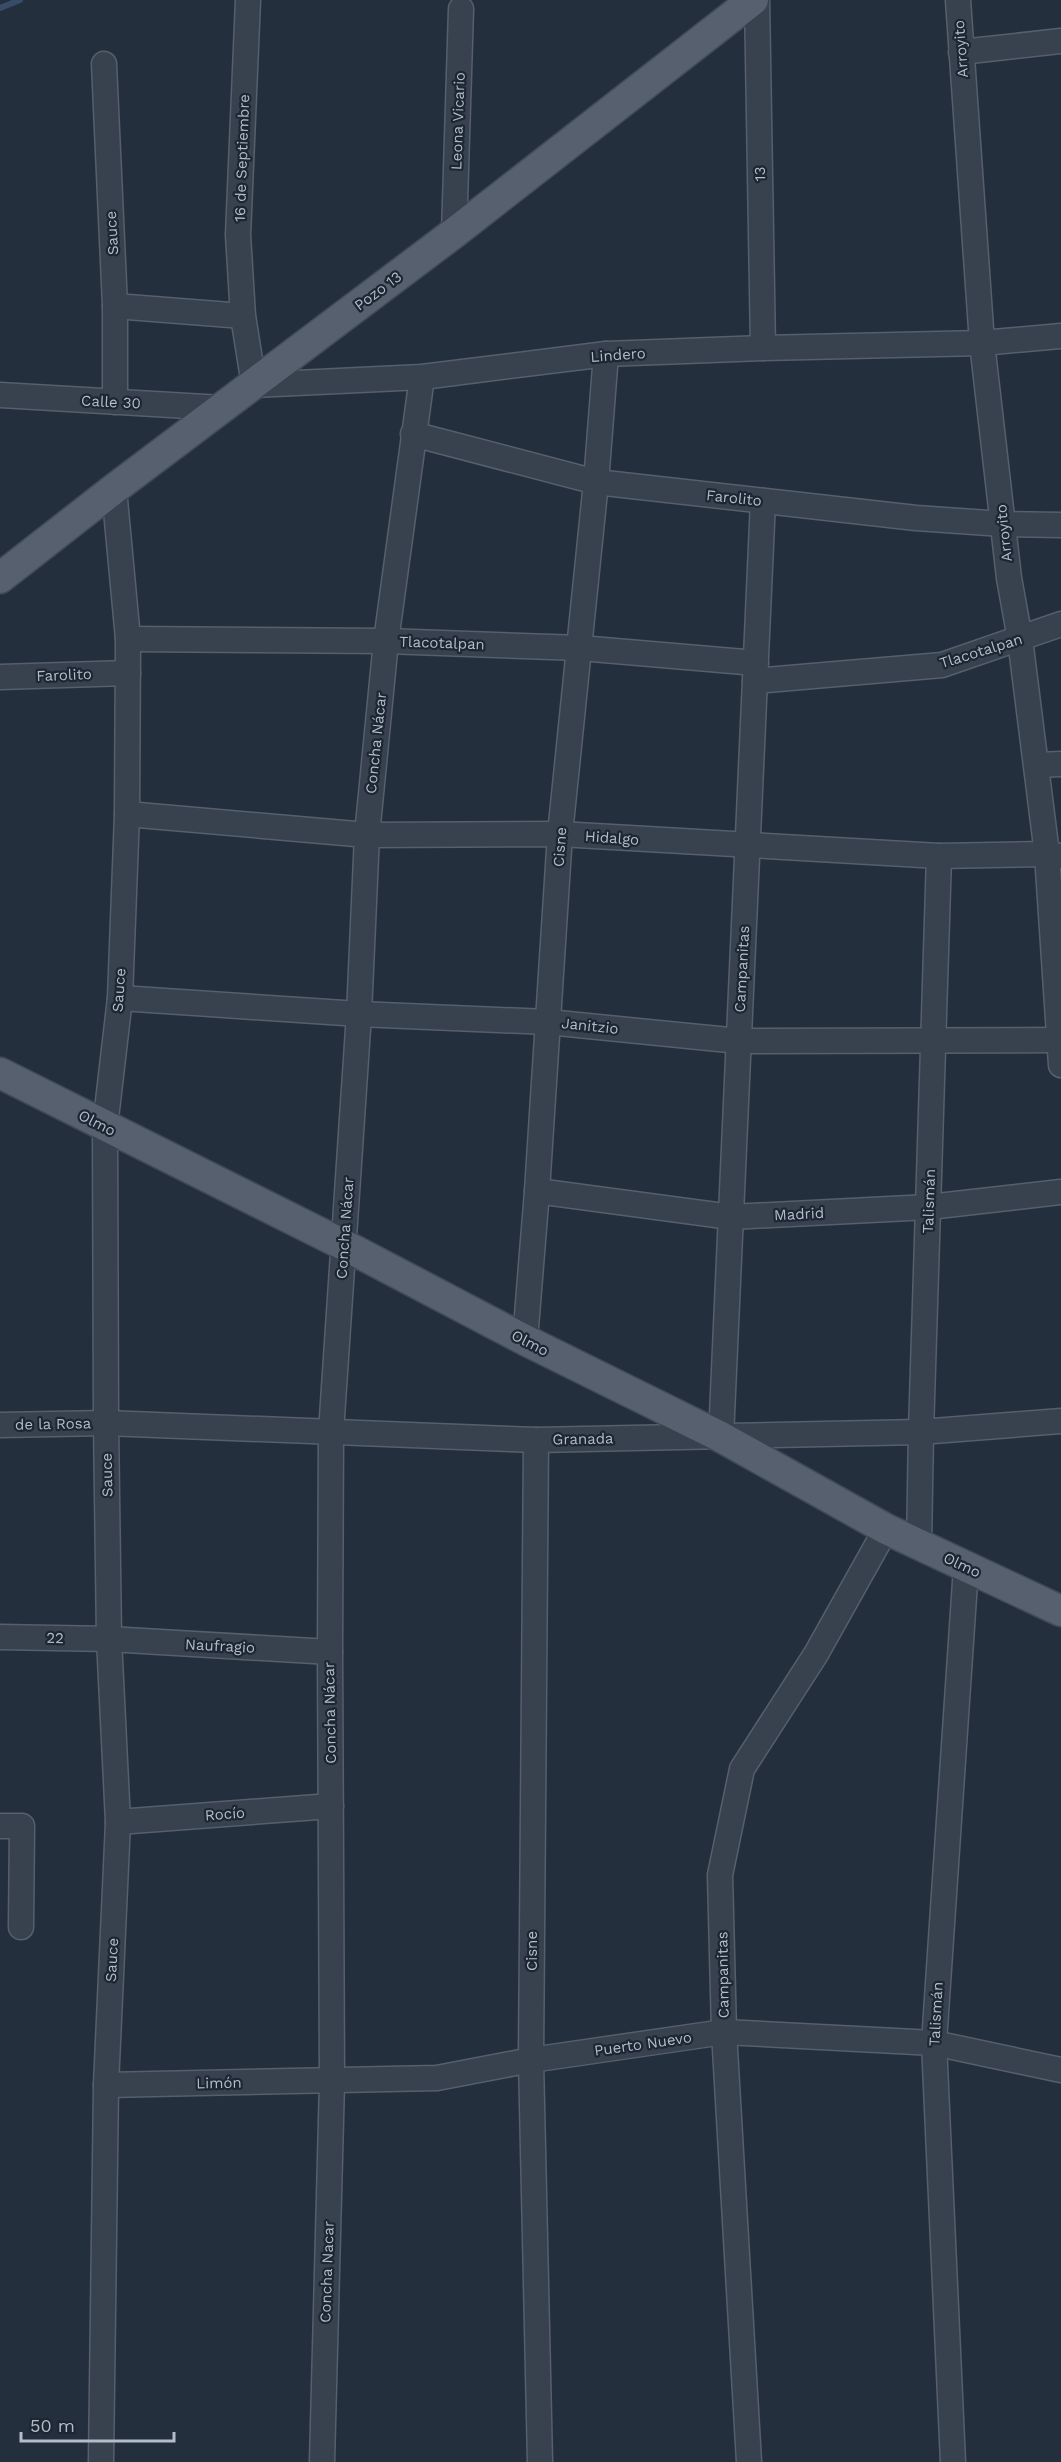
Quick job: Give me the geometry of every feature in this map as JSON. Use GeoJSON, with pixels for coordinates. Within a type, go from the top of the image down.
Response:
{"type":"FeatureCollection","features":[{"type":"Feature","properties":{"kind":"main road","name":"Pozo 13"},"geometry":{"type":"LineString","coordinates":[[0,578],[114,489],[454,233],[755,0]]}},
{"type":"Feature","properties":{"kind":"main road","name":"Olmo"},"geometry":{"type":"LineString","coordinates":[[0,1073],[344,1245],[525,1341],[721,1437],[886,1529],[1061,1611]]}},
{"type":"Feature","properties":{"kind":"street","name":"13"},"geometry":{"type":"LineString","coordinates":[[755,0],[763,348]]}},
{"type":"Feature","properties":{"kind":"street","name":"Arroyito"},"geometry":{"type":"LineString","coordinates":[[958,0],[982,343],[1009,578],[1020,639],[1037,765],[1054,855],[1061,1065]]}},
{"type":"Feature","properties":{"kind":"street","name":"16 de Septiembre"},"geometry":{"type":"LineString","coordinates":[[248,2],[238,235],[243,316],[254,385]]}},
{"type":"Feature","properties":{"kind":"street","name":"Leona Vicario"},"geometry":{"type":"LineString","coordinates":[[454,233],[461,9]]}},
{"type":"Feature","properties":{"kind":"street"},"geometry":{"type":"LineString","coordinates":[[960,52],[1061,40]]}},
{"type":"Feature","properties":{"kind":"street","name":"Sauce"},"geometry":{"type":"LineString","coordinates":[[104,64],[115,306],[115,402]]}},
{"type":"Feature","properties":{"kind":"street"},"geometry":{"type":"LineString","coordinates":[[115,306],[243,316]]}},
{"type":"Feature","properties":{"kind":"street","name":"Lindero"},"geometry":{"type":"LineString","coordinates":[[254,385],[422,377],[606,354],[982,343],[1061,336]]}},
{"type":"Feature","properties":{"kind":"street","name":"Cisne"},"geometry":{"type":"LineString","coordinates":[[525,1341],[560,834],[596,482],[606,354]]}},
{"type":"Feature","properties":{"kind":"street","name":"Concha Nácar"},"geometry":{"type":"LineString","coordinates":[[332,2082],[331,1432],[359,1014],[367,835],[386,641],[422,377]]}},
{"type":"Feature","properties":{"kind":"street","name":"Calle 30"},"geometry":{"type":"LineString","coordinates":[[0,395],[222,408]]}},
{"type":"Feature","properties":{"kind":"street","name":"Farolito"},"geometry":{"type":"LineString","coordinates":[[413,434],[596,482],[916,518],[1061,525]]}},
{"type":"Feature","properties":{"kind":"street","name":"Sauce"},"geometry":{"type":"LineString","coordinates":[[100,2462],[106,2085],[118,1822],[109,1639],[105,1127],[120,998],[127,814],[128,639],[114,489]]}},
{"type":"Feature","properties":{"kind":"street","name":"Campanitas"},"geometry":{"type":"LineString","coordinates":[[721,1437],[763,501]]}},
{"type":"Feature","properties":{"kind":"street","name":"Tlacotalpan"},"geometry":{"type":"LineString","coordinates":[[128,639],[386,641],[580,648],[755,672],[942,665],[1061,624]]}},
{"type":"Feature","properties":{"kind":"street","name":"Farolito"},"geometry":{"type":"LineString","coordinates":[[0,677],[128,673]]}},
{"type":"Feature","properties":{"kind":"street"},"geometry":{"type":"LineString","coordinates":[[1037,765],[1061,764]]}},
{"type":"Feature","properties":{"kind":"street","name":"Hidalgo"},"geometry":{"type":"LineString","coordinates":[[127,814],[367,835],[560,834],[747,847],[939,856],[1054,855]]}},
{"type":"Feature","properties":{"kind":"street","name":"Talismán"},"geometry":{"type":"LineString","coordinates":[[920,1545],[921,1432],[939,856]]}},
{"type":"Feature","properties":{"kind":"street","name":"Janitzio"},"geometry":{"type":"LineString","coordinates":[[120,998],[359,1014],[548,1022],[739,1041],[1060,1040]]}},
{"type":"Feature","properties":{"kind":"street","name":"Madrid"},"geometry":{"type":"LineString","coordinates":[[537,1191],[731,1217],[929,1207],[1061,1192]]}},
{"type":"Feature","properties":{"kind":"street","name":"Granada"},"geometry":{"type":"LineString","coordinates":[[106,1423],[536,1440],[921,1432],[1061,1421]]}},
{"type":"Feature","properties":{"kind":"street","name":"de la Rosa"},"geometry":{"type":"LineString","coordinates":[[0,1425],[106,1423]]}},
{"type":"Feature","properties":{"kind":"street","name":"Cisne"},"geometry":{"type":"LineString","coordinates":[[536,1440],[531,2060],[540,2462]]}},
{"type":"Feature","properties":{"kind":"street","name":"Campanitas"},"geometry":{"type":"LineString","coordinates":[[749,2462],[724,2032],[720,1875],[742,1769],[816,1654],[886,1529]]}},
{"type":"Feature","properties":{"kind":"street","name":"Talismán"},"geometry":{"type":"LineString","coordinates":[[952,2462],[934,2043],[966,1567]]}},
{"type":"Feature","properties":{"kind":"street","name":"22"},"geometry":{"type":"LineString","coordinates":[[0,1637],[109,1639]]}},
{"type":"Feature","properties":{"kind":"street","name":"Naufragio"},"geometry":{"type":"LineString","coordinates":[[109,1639],[330,1652]]}},
{"type":"Feature","properties":{"kind":"street","name":"Rocío"},"geometry":{"type":"LineString","coordinates":[[118,1822],[331,1806]]}},
{"type":"Feature","properties":{"kind":"street"},"geometry":{"type":"LineString","coordinates":[[11,1826],[21,1927]]}},
{"type":"Feature","properties":{"kind":"street","name":"Puerto Nuevo"},"geometry":{"type":"LineString","coordinates":[[332,2082],[437,2078],[531,2060],[724,2032],[934,2043],[1061,2070]]}},
{"type":"Feature","properties":{"kind":"street","name":"Limón"},"geometry":{"type":"LineString","coordinates":[[106,2085],[332,2082]]}},
{"type":"Feature","properties":{"kind":"street","name":"Concha Nacar"},"geometry":{"type":"LineString","coordinates":[[322,2462],[332,2082]]}},
{"type":"Feature","properties":{"kind":"waterway"},"geometry":{"type":"LineString","coordinates":[[0,8],[20,0]]}}]}
